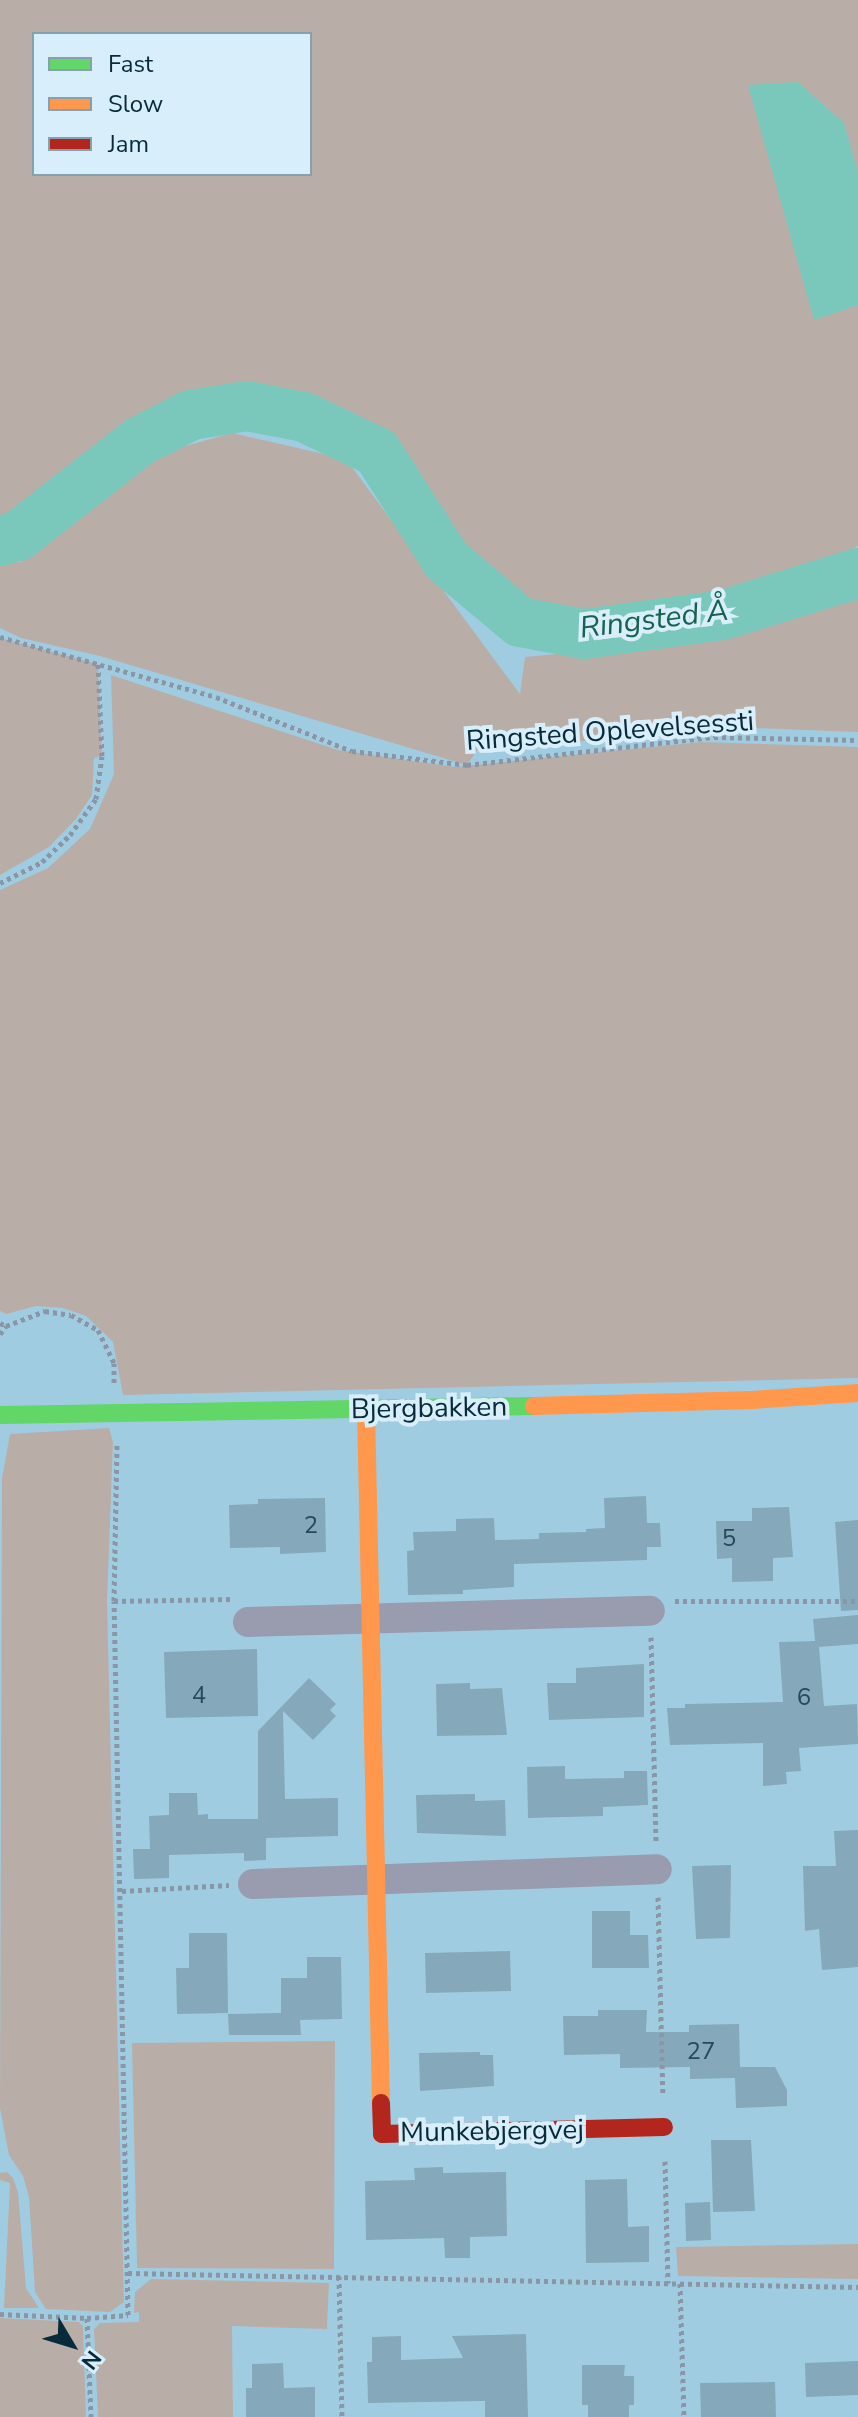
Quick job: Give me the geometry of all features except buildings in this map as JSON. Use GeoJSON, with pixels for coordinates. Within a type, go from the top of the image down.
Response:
{"type":"FeatureCollection","features":[{"type":"Feature","properties":{"kind":"street","name":"Bjergbakken"},"geometry":{"type":"LineString","coordinates":[[0,1415],[366,1410],[752,1400],[858,1393]]}},
{"type":"Feature","properties":{"kind":"street","name":"Munkebjergvej"},"geometry":{"type":"LineString","coordinates":[[366,1410],[382,2134],[664,2127]]}},
{"type":"Feature","properties":{"kind":"street"},"geometry":{"type":"LineString","coordinates":[[248,1622],[650,1611]]}},
{"type":"Feature","properties":{"kind":"street"},"geometry":{"type":"LineString","coordinates":[[253,1884],[657,1869]]}},
{"type":"Feature","properties":{"kind":"path","name":"Ringsted Oplevelsessti"},"geometry":{"type":"LineString","coordinates":[[0,637],[216,697],[352,751],[467,765],[714,737],[858,740]]}},
{"type":"Feature","properties":{"kind":"path"},"geometry":{"type":"LineString","coordinates":[[0,883],[42,862],[70,835],[96,799],[102,756],[98,664]]}},
{"type":"Feature","properties":{"kind":"path"},"geometry":{"type":"LineString","coordinates":[[0,1334],[3,1324],[45,1311],[71,1315],[98,1330],[114,1363],[114,1601],[128,2315],[87,2318],[0,2314]]}},
{"type":"Feature","properties":{"kind":"path"},"geometry":{"type":"LineString","coordinates":[[114,1601],[236,1599],[248,1622]]}},
{"type":"Feature","properties":{"kind":"path"},"geometry":{"type":"LineString","coordinates":[[122,1891],[253,1884]]}},
{"type":"Feature","properties":{"kind":"path"},"geometry":{"type":"LineString","coordinates":[[128,2273],[858,2287]]}},
{"type":"Feature","properties":{"kind":"path"},"geometry":{"type":"LineString","coordinates":[[339,2276],[342,2417]]}},
{"type":"Feature","properties":{"kind":"path"},"geometry":{"type":"LineString","coordinates":[[680,2283],[684,2417]]}},
{"type":"Feature","properties":{"kind":"path"},"geometry":{"type":"LineString","coordinates":[[87,2318],[91,2417]]}},
{"type":"Feature","properties":{"kind":"shaded area"},"geometry":{"type":"Polygon","coordinates":[[[0,0],[858,0],[858,546],[829,561],[737,588],[602,611],[546,608],[508,597],[448,536],[387,447],[342,422],[261,393],[188,399],[100,444],[16,519],[0,527],[0,0]]]}},
{"type":"Feature","properties":{"kind":"shaded area"},"geometry":{"type":"Polygon","coordinates":[[[798,82],[844,123],[858,172],[858,305],[814,320],[748,85],[798,82]]]}},
{"type":"Feature","properties":{"kind":"shaded area"},"geometry":{"type":"Polygon","coordinates":[[[232,433],[346,459],[520,694],[525,657],[681,642],[780,621],[858,590],[858,732],[754,728],[652,734],[536,746],[480,746],[467,765],[100,656],[21,638],[0,628],[0,563],[21,562],[135,460],[232,433]]]}},
{"type":"Feature","properties":{"kind":"shaded area"},"geometry":{"type":"Polygon","coordinates":[[[0,638],[98,664],[102,756],[94,758],[92,795],[76,819],[49,847],[0,875],[0,638]]]}},
{"type":"Feature","properties":{"kind":"shaded area"},"geometry":{"type":"Polygon","coordinates":[[[111,675],[338,750],[455,767],[701,742],[858,747],[858,1378],[123,1395],[113,1342],[86,1316],[63,1308],[36,1306],[6,1314],[0,1311],[0,890],[48,868],[90,829],[114,774],[111,675]]]}},
{"type":"Feature","properties":{"kind":"shaded area"},"geometry":{"type":"Polygon","coordinates":[[[109,1428],[113,1442],[107,1601],[124,2302],[110,2312],[46,2309],[35,2292],[29,2197],[23,2176],[9,2155],[0,2108],[2,1478],[10,1434],[109,1428]]]}},
{"type":"Feature","properties":{"kind":"shaded area"},"geometry":{"type":"Polygon","coordinates":[[[335,2041],[334,2269],[137,2268],[132,2043],[335,2041]]]}},
{"type":"Feature","properties":{"kind":"shaded area"},"geometry":{"type":"Polygon","coordinates":[[[7,2172],[18,2192],[26,2288],[39,2308],[4,2308],[10,2183],[0,2180],[0,2173],[7,2172]]]}},
{"type":"Feature","properties":{"kind":"shaded area"},"geometry":{"type":"Polygon","coordinates":[[[858,2244],[858,2279],[678,2276],[676,2247],[858,2244]]]}},
{"type":"Feature","properties":{"kind":"shaded area"},"geometry":{"type":"Polygon","coordinates":[[[151,2279],[329,2283],[327,2329],[232,2326],[233,2417],[98,2417],[94,2329],[100,2323],[139,2322],[139,2312],[134,2313],[135,2292],[151,2279]]]}},
{"type":"Feature","properties":{"kind":"shaded area"},"geometry":{"type":"Polygon","coordinates":[[[0,2318],[79,2322],[83,2326],[86,2417],[0,2417],[0,2318]]]}},
{"type":"Feature","properties":{"kind":"waterway","name":"Ringsted Å"},"geometry":{"type":"LineString","coordinates":[[0,541],[18,536],[140,441],[191,415],[247,406],[304,417],[377,452],[447,561],[520,622],[584,634],[723,615],[858,573]]}},
{"type":"Feature","properties":{"kind":"traffic: fast"},"geometry":{"type":"LineString","coordinates":[[0,1415],[534,1406]]}},
{"type":"Feature","properties":{"kind":"traffic: slow"},"geometry":{"type":"LineString","coordinates":[[534,1406],[752,1400],[858,1393]]}},
{"type":"Feature","properties":{"kind":"traffic: slow"},"geometry":{"type":"LineString","coordinates":[[366,1410],[381,2103]]}},
{"type":"Feature","properties":{"kind":"traffic: jam"},"geometry":{"type":"LineString","coordinates":[[381,2103],[382,2134],[664,2127]]}}]}
